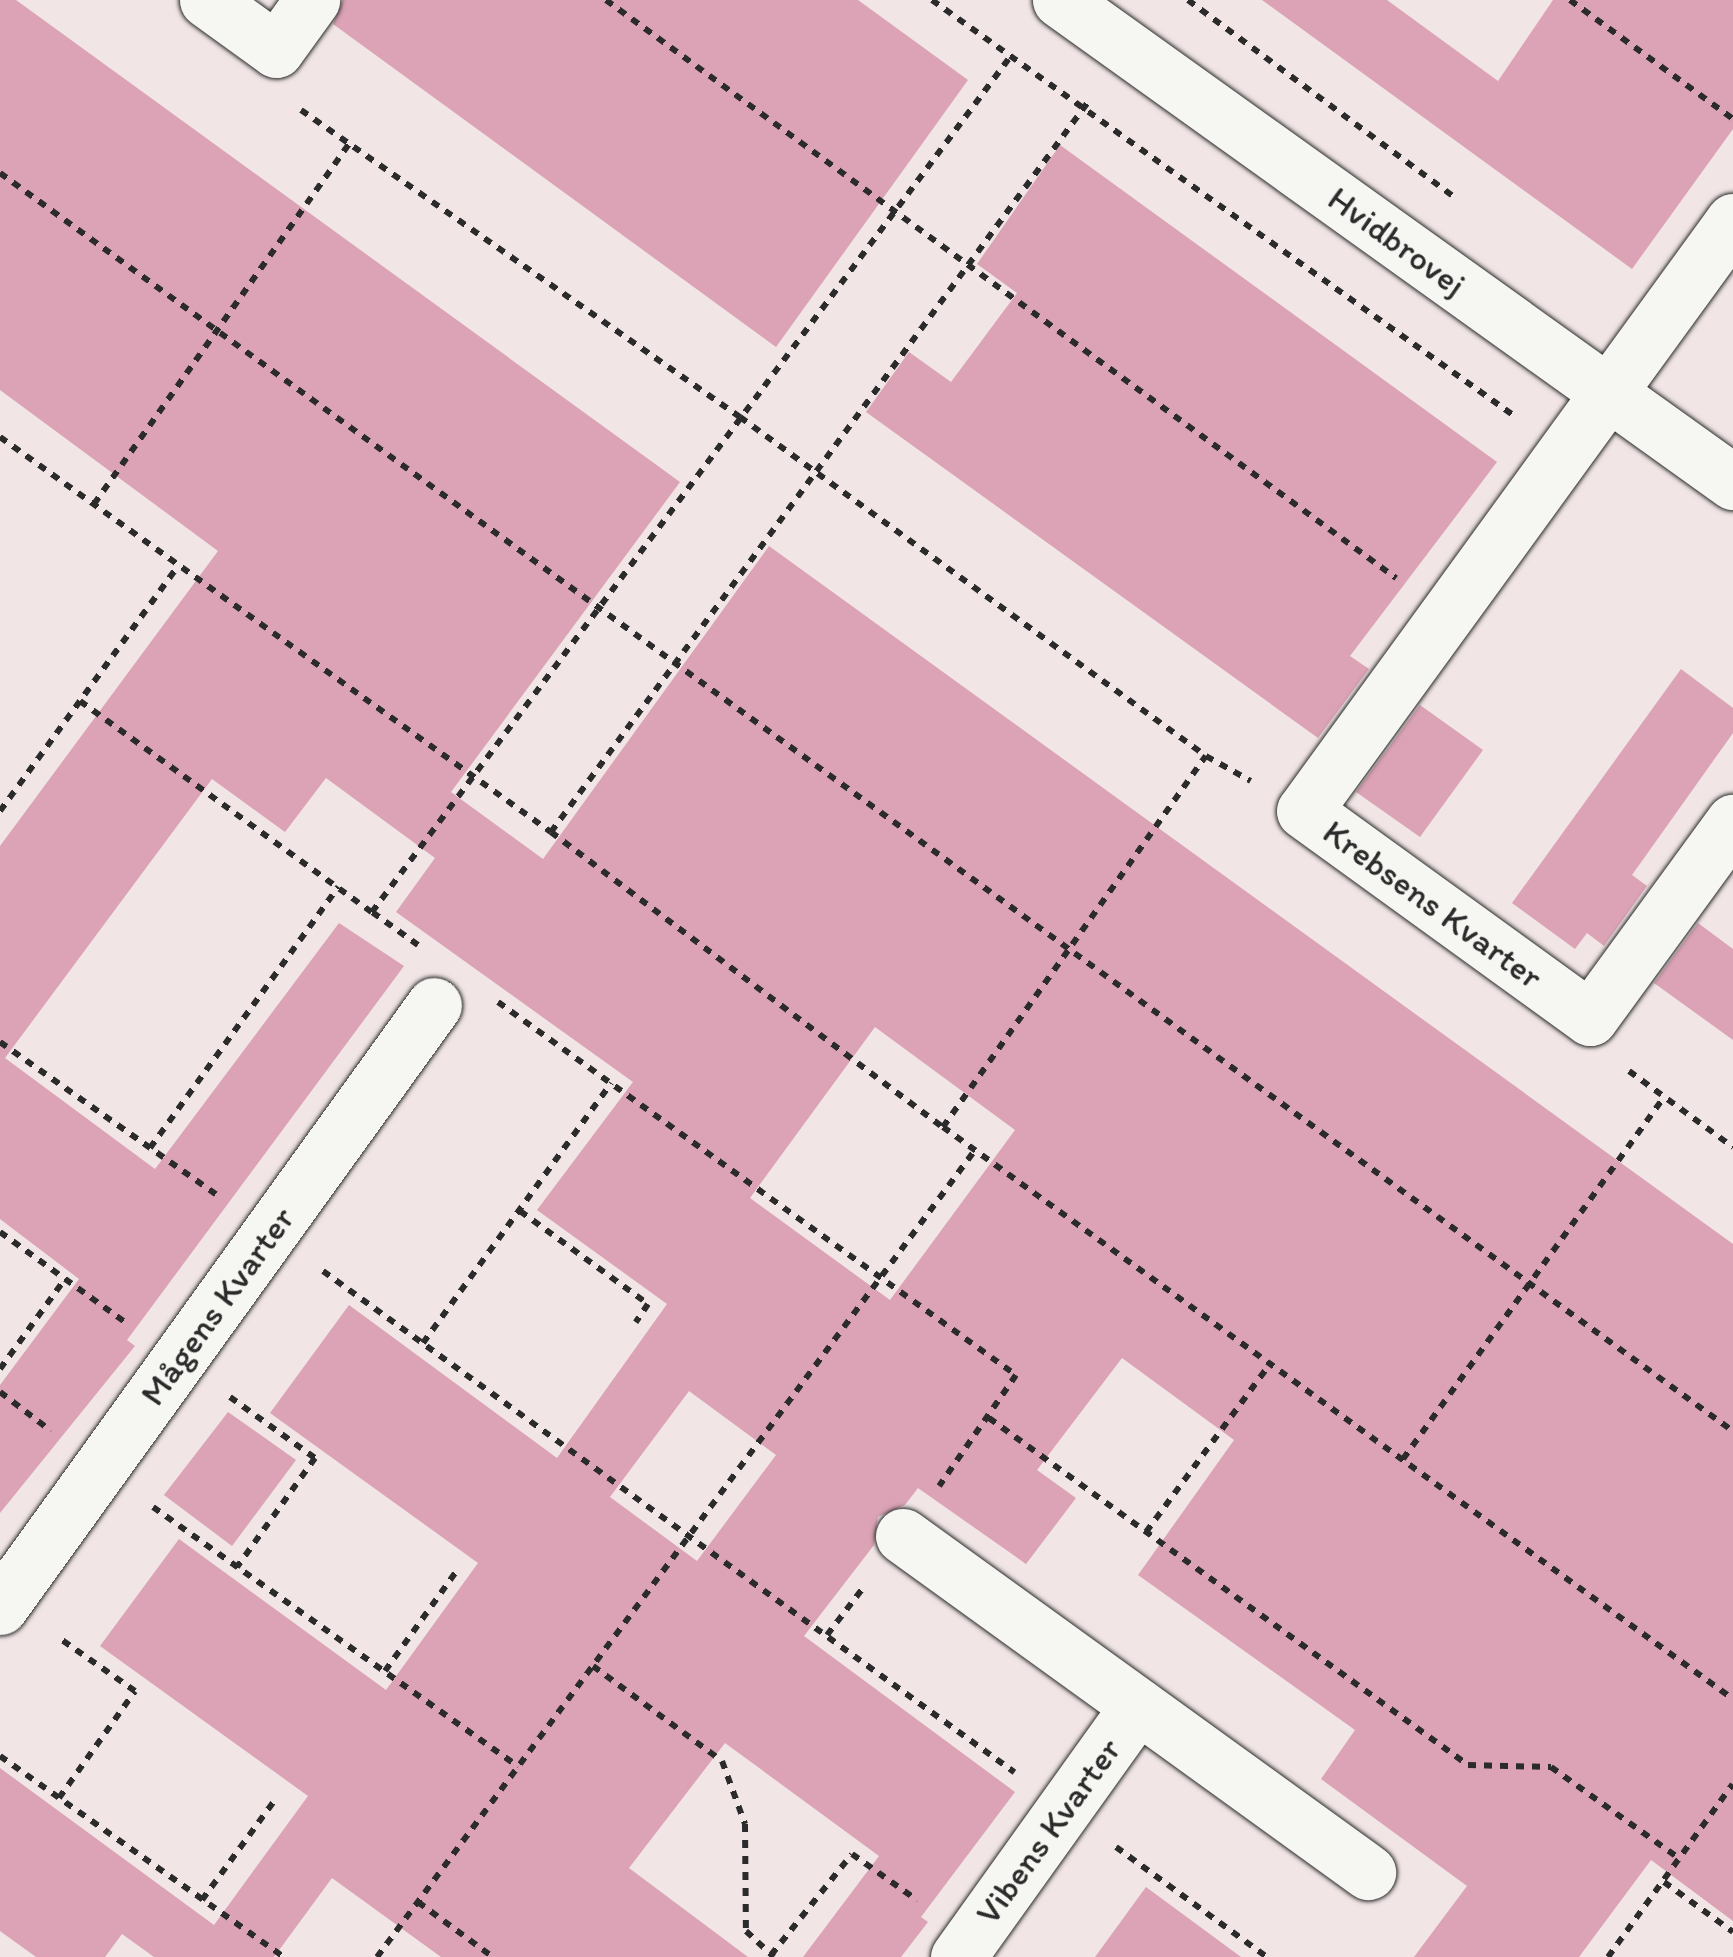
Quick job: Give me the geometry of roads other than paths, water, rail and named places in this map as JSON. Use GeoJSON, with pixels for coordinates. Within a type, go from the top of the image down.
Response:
{"type":"FeatureCollection","features":[{"type":"Feature","properties":{"kind":"street"},"geometry":{"type":"LineString","coordinates":[[207,0],[276,50],[312,0]]}},
{"type":"Feature","properties":{"kind":"street","name":"Hvidbrovej"},"geometry":{"type":"LineString","coordinates":[[1060,0],[1733,482]]}},
{"type":"Feature","properties":{"kind":"street","name":"Krebsens Kvarter"},"geometry":{"type":"LineString","coordinates":[[1733,221],[1304,811],[1590,1018],[1733,822]]}},
{"type":"Feature","properties":{"kind":"street","name":"Mågens Kvarter"},"geometry":{"type":"LineString","coordinates":[[3,1603],[445,989]]}},
{"type":"Feature","properties":{"kind":"street","name":"Vibens Kvarter"},"geometry":{"type":"LineString","coordinates":[[903,1536],[1368,1872]]}},
{"type":"Feature","properties":{"kind":"street","name":"Vibens Kvarter"},"geometry":{"type":"LineString","coordinates":[[965,1947],[1138,1706]]}}]}
